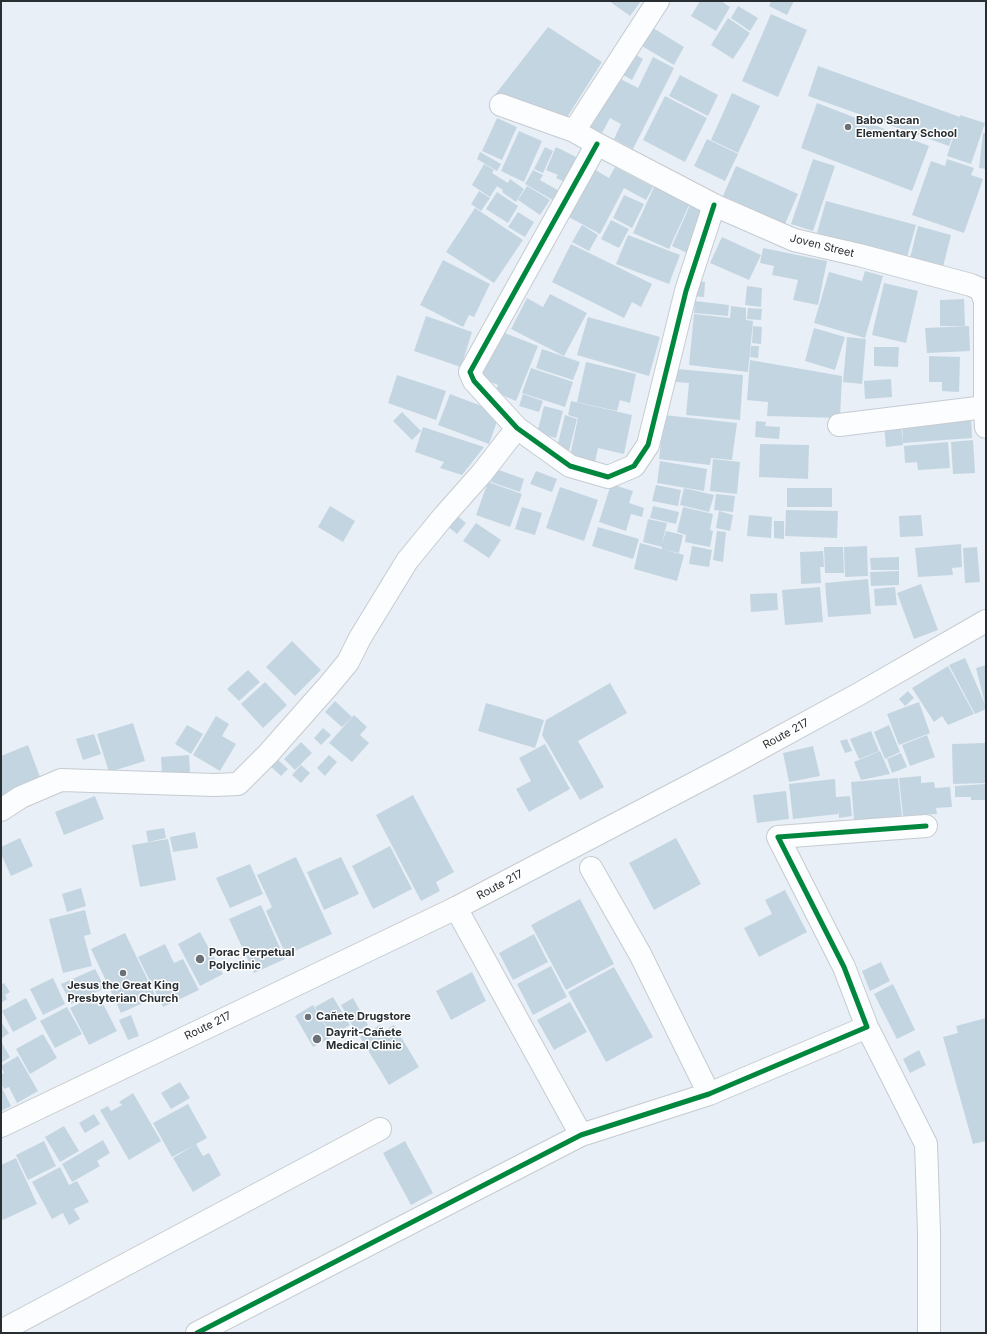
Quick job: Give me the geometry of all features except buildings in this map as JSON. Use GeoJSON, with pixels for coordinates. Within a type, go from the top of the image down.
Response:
{"type":"FeatureCollection","features":[{"type":"Feature","properties":{"kind":"street"},"geometry":{"type":"LineString","coordinates":[[574,131],[658,1]]}},
{"type":"Feature","properties":{"kind":"street","name":"Joven Street"},"geometry":{"type":"LineString","coordinates":[[501,105],[574,131],[714,205],[794,240],[859,255],[971,285],[980,289],[985,300],[985,417]]}},
{"type":"Feature","properties":{"kind":"street"},"geometry":{"type":"LineString","coordinates":[[597,144],[470,372],[474,381],[517,428],[570,466],[608,477],[634,466],[648,445],[686,291],[714,205]]}},
{"type":"Feature","properties":{"kind":"street"},"geometry":{"type":"LineString","coordinates":[[839,425],[985,417]]}},
{"type":"Feature","properties":{"kind":"street"},"geometry":{"type":"LineString","coordinates":[[1,810],[21,797],[61,780],[214,785],[238,784],[268,754],[348,662],[360,638],[406,561],[482,473],[517,428]]}},
{"type":"Feature","properties":{"kind":"street","name":"Route 217"},"geometry":{"type":"LineString","coordinates":[[1,1126],[456,908],[731,764],[859,694],[986,621]]}},
{"type":"Feature","properties":{"kind":"street"},"geometry":{"type":"LineString","coordinates":[[926,826],[778,837],[844,967],[867,1027],[926,1144],[929,1232],[929,1333]]}},
{"type":"Feature","properties":{"kind":"street"},"geometry":{"type":"LineString","coordinates":[[591,868],[640,954],[709,1094]]}},
{"type":"Feature","properties":{"kind":"street"},"geometry":{"type":"LineString","coordinates":[[456,908],[581,1135]]}},
{"type":"Feature","properties":{"kind":"street"},"geometry":{"type":"LineString","coordinates":[[197,1333],[581,1135],[709,1094],[867,1027]]}},
{"type":"Feature","properties":{"kind":"street"},"geometry":{"type":"LineString","coordinates":[[1,1331],[380,1129]]}},
{"type":"Feature","properties":{"kind":"cycle path"},"geometry":{"type":"LineString","coordinates":[[597,144],[470,372],[474,381],[517,428],[570,466],[608,477],[634,466],[648,445],[686,291],[714,205]]}},
{"type":"Feature","properties":{"kind":"cycle path"},"geometry":{"type":"LineString","coordinates":[[197,1333],[581,1135],[709,1094],[867,1027],[844,967],[778,837],[926,826]]}},
{"type":"Feature","properties":{"kind":"place","name":"Babo Sacan Elementary School"},"geometry":{"type":"Point","coordinates":[848,127]}},
{"type":"Feature","properties":{"kind":"place","name":"Porac Perpetual Polyclinic"},"geometry":{"type":"Point","coordinates":[200,959]}},
{"type":"Feature","properties":{"kind":"place","name":"Jesus the Great King Presbyterian Church"},"geometry":{"type":"Point","coordinates":[123,973]}},
{"type":"Feature","properties":{"kind":"place","name":"Cañete Drugstore"},"geometry":{"type":"Point","coordinates":[308,1017]}},
{"type":"Feature","properties":{"kind":"place","name":"Dayrit-Cañete Medical Clinic"},"geometry":{"type":"Point","coordinates":[317,1039]}}]}
